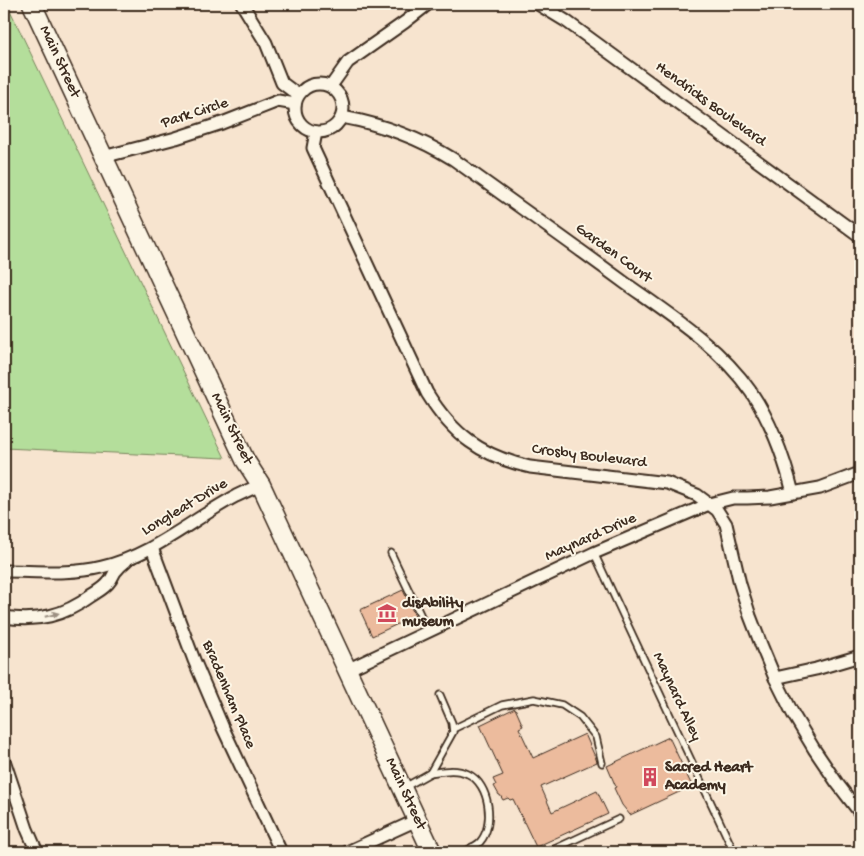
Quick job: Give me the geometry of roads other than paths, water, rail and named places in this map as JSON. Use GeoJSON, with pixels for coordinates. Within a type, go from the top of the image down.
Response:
{"type":"FeatureCollection","features":[{"type":"Feature","properties":{"kind":"main road","name":"Main Street"},"geometry":{"type":"LineString","coordinates":[[32,4],[245,460],[261,485],[432,852]]}},
{"type":"Feature","properties":{"kind":"street"},"geometry":{"type":"LineString","coordinates":[[242,4],[266,44],[282,83],[297,99]]}},
{"type":"Feature","properties":{"kind":"street"},"geometry":{"type":"LineString","coordinates":[[331,86],[348,62],[428,4]]}},
{"type":"Feature","properties":{"kind":"street","name":"Hendricks Boulevard"},"geometry":{"type":"LineString","coordinates":[[538,4],[574,26],[860,236]]}},
{"type":"Feature","properties":{"kind":"street"},"geometry":{"type":"LineString","coordinates":[[324,84],[331,86],[341,96],[343,103],[342,117],[328,130],[316,132],[308,130],[302,125],[295,111],[297,99],[303,90],[310,86],[324,84]]}},
{"type":"Feature","properties":{"kind":"street","name":"Park Circle"},"geometry":{"type":"LineString","coordinates":[[103,157],[222,124],[278,101],[297,99]]}},
{"type":"Feature","properties":{"kind":"street","name":"Garden Court"},"geometry":{"type":"LineString","coordinates":[[342,117],[364,121],[418,140],[453,159],[691,331],[718,354],[750,391],[776,437],[793,493]]}},
{"type":"Feature","properties":{"kind":"street","name":"Crosby Boulevard"},"geometry":{"type":"LineString","coordinates":[[316,132],[313,148],[427,393],[437,410],[460,435],[493,456],[511,463],[530,467],[667,483],[697,496],[716,510],[726,524],[740,584],[750,616],[775,678],[814,750],[860,814]]}},
{"type":"Feature","properties":{"kind":"street","name":"Maynard Drive"},"geometry":{"type":"LineString","coordinates":[[347,670],[594,553],[708,504],[733,498],[762,497],[824,487],[860,473]]}},
{"type":"Feature","properties":{"kind":"street","name":"Longleat Drive"},"geometry":{"type":"LineString","coordinates":[[4,571],[69,572],[103,567],[127,560],[152,548],[236,496],[261,485]]}},
{"type":"Feature","properties":{"kind":"street","name":"Bradenham Place"},"geometry":{"type":"LineString","coordinates":[[152,548],[194,660],[223,728],[281,852]]}},
{"type":"Feature","properties":{"kind":"street","name":"Longleat Drive"},"geometry":{"type":"LineString","coordinates":[[4,617],[34,618],[52,616],[67,610],[83,602],[109,583],[116,571],[127,560]]}},
{"type":"Feature","properties":{"kind":"street"},"geometry":{"type":"LineString","coordinates":[[775,678],[816,669],[860,656]]}},
{"type":"Feature","properties":{"kind":"street"},"geometry":{"type":"LineString","coordinates":[[4,760],[37,852]]}},
{"type":"Feature","properties":{"kind":"street"},"geometry":{"type":"LineString","coordinates":[[347,852],[417,820]]}},
{"type":"Feature","properties":{"kind":"lane"},"geometry":{"type":"LineString","coordinates":[[391,553],[428,632]]}},
{"type":"Feature","properties":{"kind":"lane","name":"Maynard Alley"},"geometry":{"type":"LineString","coordinates":[[594,553],[734,852]]}},
{"type":"Feature","properties":{"kind":"lane"},"geometry":{"type":"LineString","coordinates":[[430,773],[453,732],[452,723],[440,695]]}},
{"type":"Feature","properties":{"kind":"lane"},"geometry":{"type":"LineString","coordinates":[[453,729],[502,705],[534,699],[562,705],[580,717],[596,736],[602,763]]}},
{"type":"Feature","properties":{"kind":"lane"},"geometry":{"type":"LineString","coordinates":[[402,788],[430,773],[458,770],[470,774],[476,779],[485,793],[489,807],[489,818],[486,832],[480,843],[464,852]]}},
{"type":"Feature","properties":{"kind":"lane"},"geometry":{"type":"LineString","coordinates":[[548,852],[619,819]]}},
{"type":"Feature","properties":{"kind":"lane"},"geometry":{"type":"LineString","coordinates":[[472,847],[483,852]]}},
{"type":"Feature","properties":{"kind":"place","name":"disAbility museum"},"geometry":{"type":"Point","coordinates":[387,613]}},
{"type":"Feature","properties":{"kind":"place","name":"Sacred Heart Academy"},"geometry":{"type":"Point","coordinates":[650,777]}}]}
